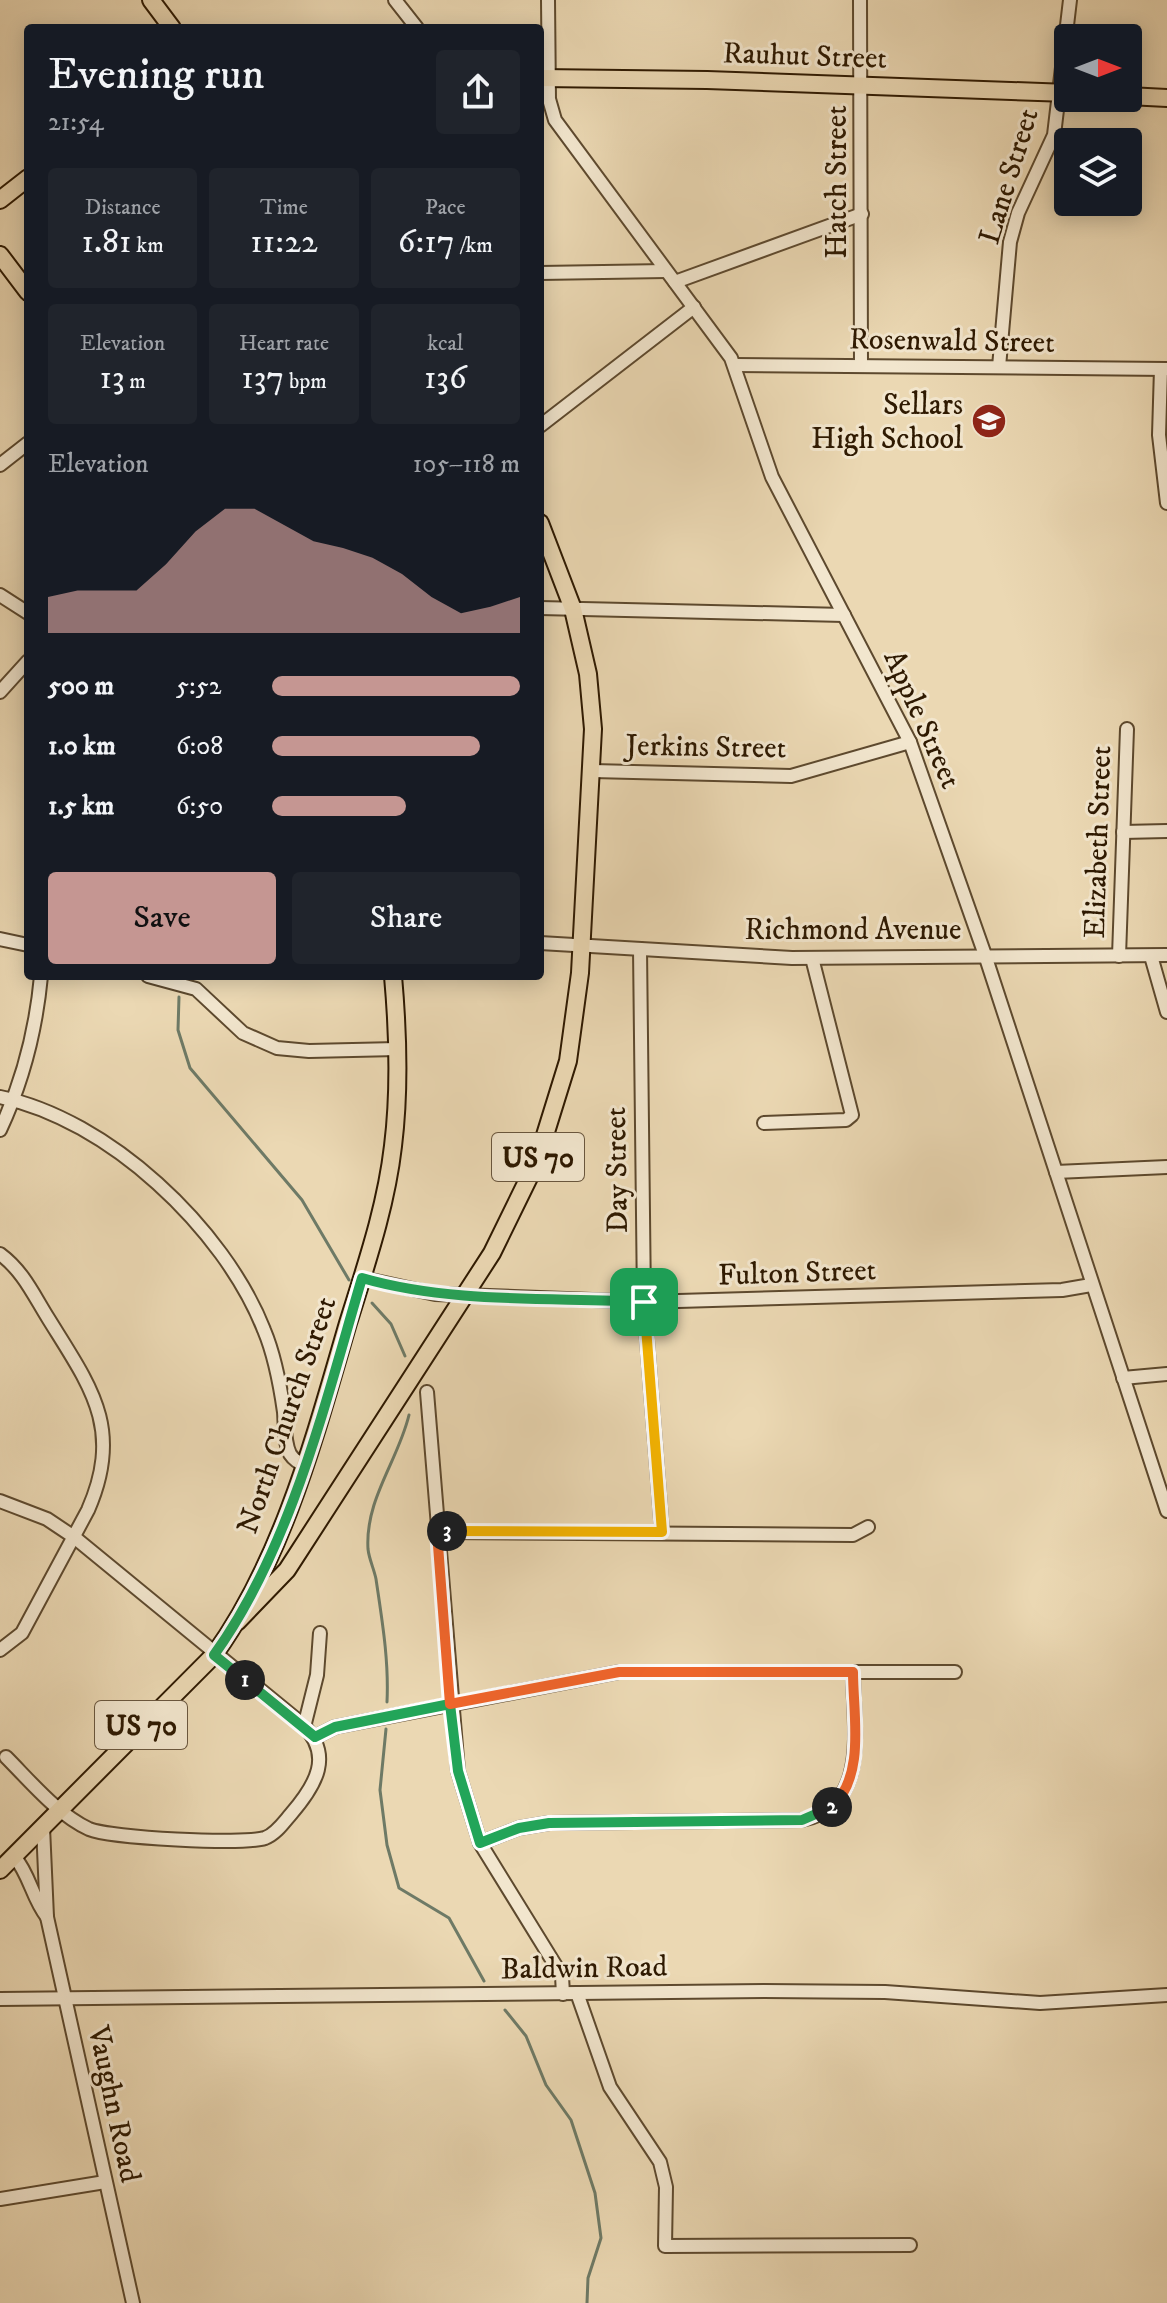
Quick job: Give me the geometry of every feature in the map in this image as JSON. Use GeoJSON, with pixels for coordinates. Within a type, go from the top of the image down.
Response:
{"type":"FeatureCollection","features":[{"type":"Feature","properties":{"kind":"main road"},"geometry":{"type":"LineString","coordinates":[[151,0],[169,24]]}},
{"type":"Feature","properties":{"kind":"main road","name":"Rauhut Street"},"geometry":{"type":"LineString","coordinates":[[544,78],[1054,93]]}},
{"type":"Feature","properties":{"kind":"main road"},"geometry":{"type":"LineString","coordinates":[[1142,97],[1167,98]]}},
{"type":"Feature","properties":{"kind":"main road"},"geometry":{"type":"LineString","coordinates":[[0,200],[24,181]]}},
{"type":"Feature","properties":{"kind":"main road"},"geometry":{"type":"LineString","coordinates":[[0,255],[24,287]]}},
{"type":"Feature","properties":{"kind":"main road","name":"US 70"},"geometry":{"type":"LineString","coordinates":[[237,1622],[287,1570],[466,1295],[516,1207],[550,1125],[572,1039],[582,946],[593,771],[590,691],[573,609],[544,533]]}},
{"type":"Feature","properties":{"kind":"main road","name":"North Church Street"},"geometry":{"type":"LineString","coordinates":[[0,1870],[214,1655],[237,1622],[285,1518],[362,1278],[393,1149],[397,1049],[393,980]]}},
{"type":"Feature","properties":{"kind":"street"},"geometry":{"type":"LineString","coordinates":[[395,0],[414,24]]}},
{"type":"Feature","properties":{"kind":"street","name":"Apple Street"},"geometry":{"type":"LineString","coordinates":[[548,0],[544,78],[555,120],[735,365],[772,477],[910,742],[985,955],[1167,1511]]}},
{"type":"Feature","properties":{"kind":"street","name":"Hatch Street"},"geometry":{"type":"LineString","coordinates":[[860,0],[861,364]]}},
{"type":"Feature","properties":{"kind":"street","name":"Lane Street"},"geometry":{"type":"LineString","coordinates":[[1068,24],[1070,0]]}},
{"type":"Feature","properties":{"kind":"street","name":"Lane Street"},"geometry":{"type":"LineString","coordinates":[[999,367],[1013,227],[1054,135],[1059,112]]}},
{"type":"Feature","properties":{"kind":"street"},"geometry":{"type":"LineString","coordinates":[[544,273],[671,277],[862,214]]}},
{"type":"Feature","properties":{"kind":"street"},"geometry":{"type":"LineString","coordinates":[[544,423],[694,307]]}},
{"type":"Feature","properties":{"kind":"street","name":"Rosenwald Street"},"geometry":{"type":"LineString","coordinates":[[735,365],[1164,369]]}},
{"type":"Feature","properties":{"kind":"street"},"geometry":{"type":"LineString","coordinates":[[1164,369],[1159,435],[1167,503]]}},
{"type":"Feature","properties":{"kind":"street"},"geometry":{"type":"LineString","coordinates":[[0,465],[24,446]]}},
{"type":"Feature","properties":{"kind":"street"},"geometry":{"type":"LineString","coordinates":[[0,595],[24,610]]}},
{"type":"Feature","properties":{"kind":"street"},"geometry":{"type":"LineString","coordinates":[[544,608],[844,615]]}},
{"type":"Feature","properties":{"kind":"street"},"geometry":{"type":"LineString","coordinates":[[0,692],[24,665]]}},
{"type":"Feature","properties":{"kind":"street","name":"Elizabeth Street"},"geometry":{"type":"LineString","coordinates":[[1119,956],[1127,729]]}},
{"type":"Feature","properties":{"kind":"street","name":"Jerkins Street"},"geometry":{"type":"LineString","coordinates":[[593,771],[791,776],[910,742]]}},
{"type":"Feature","properties":{"kind":"street"},"geometry":{"type":"LineString","coordinates":[[1123,832],[1167,831]]}},
{"type":"Feature","properties":{"kind":"street"},"geometry":{"type":"LineString","coordinates":[[0,939],[24,944]]}},
{"type":"Feature","properties":{"kind":"street","name":"Richmond Avenue"},"geometry":{"type":"LineString","coordinates":[[544,943],[812,958],[1167,955]]}},
{"type":"Feature","properties":{"kind":"street","name":"Day Street"},"geometry":{"type":"LineString","coordinates":[[640,949],[644,1302],[662,1532]]}},
{"type":"Feature","properties":{"kind":"street","name":"Elizabeth Street"},"geometry":{"type":"LineString","coordinates":[[1151,956],[1167,1012]]}},
{"type":"Feature","properties":{"kind":"street"},"geometry":{"type":"LineString","coordinates":[[764,1123],[846,1120],[853,1112],[812,958]]}},
{"type":"Feature","properties":{"kind":"street"},"geometry":{"type":"LineString","coordinates":[[0,1130],[14,1100],[32,1042],[40,980]]}},
{"type":"Feature","properties":{"kind":"street"},"geometry":{"type":"LineString","coordinates":[[163,980],[196,989],[243,1033],[277,1048],[309,1051],[397,1049]]}},
{"type":"Feature","properties":{"kind":"street"},"geometry":{"type":"LineString","coordinates":[[196,989],[200,980]]}},
{"type":"Feature","properties":{"kind":"street"},"geometry":{"type":"LineString","coordinates":[[0,1097],[68,1119],[109,1143],[169,1197],[229,1265],[263,1327],[276,1364],[288,1447],[294,1460],[304,1465]]}},
{"type":"Feature","properties":{"kind":"street"},"geometry":{"type":"LineString","coordinates":[[1056,1172],[1167,1167]]}},
{"type":"Feature","properties":{"kind":"street"},"geometry":{"type":"LineString","coordinates":[[0,1254],[33,1290],[92,1388],[101,1415],[104,1450],[97,1491],[74,1537],[22,1633],[0,1650]]}},
{"type":"Feature","properties":{"kind":"street","name":"Fulton Street"},"geometry":{"type":"LineString","coordinates":[[362,1278],[417,1292],[644,1302],[1062,1290],[1091,1285]]}},
{"type":"Feature","properties":{"kind":"street"},"geometry":{"type":"LineString","coordinates":[[1123,1378],[1167,1374]]}},
{"type":"Feature","properties":{"kind":"street"},"geometry":{"type":"LineString","coordinates":[[427,1392],[450,1704],[458,1771],[480,1843],[562,1976],[610,2087],[660,2162],[666,2187],[665,2246],[910,2245]]}},
{"type":"Feature","properties":{"kind":"street"},"geometry":{"type":"LineString","coordinates":[[0,1501],[47,1519],[74,1537],[304,1727],[315,1737],[319,1759],[313,1786],[277,1831],[265,1838],[151,1837],[93,1830],[61,1808],[6,1757]]}},
{"type":"Feature","properties":{"kind":"street"},"geometry":{"type":"LineString","coordinates":[[437,1532],[853,1535],[868,1527]]}},
{"type":"Feature","properties":{"kind":"street"},"geometry":{"type":"LineString","coordinates":[[304,1727],[317,1675],[320,1633]]}},
{"type":"Feature","properties":{"kind":"street"},"geometry":{"type":"LineString","coordinates":[[315,1737],[335,1727],[619,1672],[955,1672]]}},
{"type":"Feature","properties":{"kind":"street"},"geometry":{"type":"LineString","coordinates":[[480,1843],[519,1828],[549,1823],[802,1820],[824,1813],[841,1799],[851,1778],[853,1672]]}},
{"type":"Feature","properties":{"kind":"street","name":"Vaughn Road"},"geometry":{"type":"LineString","coordinates":[[43,1827],[47,1917],[133,2303]]}},
{"type":"Feature","properties":{"kind":"street","name":"Vaughn Road"},"geometry":{"type":"LineString","coordinates":[[14,1856],[31,1881],[36,1903],[47,1917]]}},
{"type":"Feature","properties":{"kind":"street","name":"Baldwin Road"},"geometry":{"type":"LineString","coordinates":[[0,1999],[885,1992],[1040,2003],[1167,1995]]}},
{"type":"Feature","properties":{"kind":"street"},"geometry":{"type":"LineString","coordinates":[[0,2199],[105,2182]]}},
{"type":"Feature","properties":{"kind":"waterway"},"geometry":{"type":"LineString","coordinates":[[179,997],[178,1030],[190,1068],[302,1200],[349,1280]]}},
{"type":"Feature","properties":{"kind":"waterway"},"geometry":{"type":"LineString","coordinates":[[372,1303],[391,1324],[405,1356]]}},
{"type":"Feature","properties":{"kind":"waterway"},"geometry":{"type":"LineString","coordinates":[[387,1702],[384,1640],[368,1531],[377,1497],[409,1415]]}},
{"type":"Feature","properties":{"kind":"waterway"},"geometry":{"type":"LineString","coordinates":[[386,1729],[380,1790],[387,1845],[399,1888],[449,1918],[484,1981]]}},
{"type":"Feature","properties":{"kind":"waterway"},"geometry":{"type":"LineString","coordinates":[[505,2010],[526,2036],[546,2085],[571,2120],[595,2193],[601,2238],[588,2278],[587,2303]]}},
{"type":"Feature","properties":{"kind":"place","name":"Sellars High School"},"geometry":{"type":"Point","coordinates":[989,421]}},
{"type":"Feature","properties":{"kind":"route"},"geometry":{"type":"LineString","coordinates":[[644,1302],[435,1294],[397,1289],[362,1278],[290,1506],[237,1622],[214,1655],[315,1737],[335,1727],[450,1704],[463,1796],[480,1843],[519,1828],[549,1823],[802,1820],[813,1818],[833,1807],[841,1799],[851,1778],[853,1672],[619,1672],[588,1675],[450,1704],[437,1532],[662,1532],[644,1302]]}}]}
